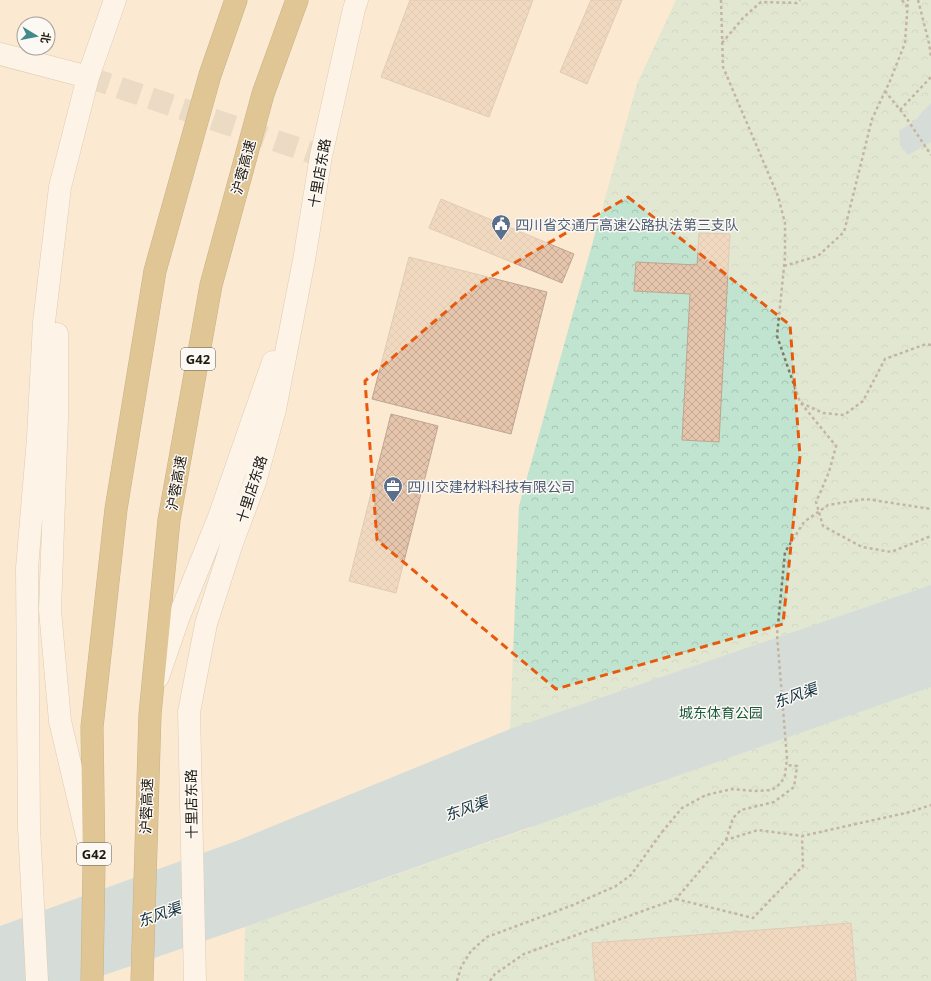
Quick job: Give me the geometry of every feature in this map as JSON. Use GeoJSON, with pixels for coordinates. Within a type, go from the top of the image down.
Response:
{"type":"FeatureCollection","features":[{"type":"Feature","properties":{"kind":"highway","name":"G42"},"geometry":{"type":"LineString","coordinates":[[92,981],[94,864],[92,727],[116,509],[155,271],[210,75],[236,0]]}},
{"type":"Feature","properties":{"kind":"highway","name":"沪蓉高速"},"geometry":{"type":"LineString","coordinates":[[142,981],[149,729],[169,520],[211,285],[263,94],[296,0]]}},
{"type":"Feature","properties":{"kind":"street"},"geometry":{"type":"LineString","coordinates":[[37,981],[29,828],[27,568],[38,438],[44,322],[60,187],[88,78],[115,0]]}},
{"type":"Feature","properties":{"kind":"street","name":"十里店东路"},"geometry":{"type":"LineString","coordinates":[[195,981],[189,712],[206,624],[232,543],[255,482],[275,409],[304,260],[321,156],[357,0]]}},
{"type":"Feature","properties":{"kind":"street"},"geometry":{"type":"LineString","coordinates":[[0,54],[88,78]]}},
{"type":"Feature","properties":{"kind":"street"},"geometry":{"type":"LineString","coordinates":[[60,187],[56,303],[57,418],[50,610],[60,721],[94,864]]}},
{"type":"Feature","properties":{"kind":"street"},"geometry":{"type":"LineString","coordinates":[[152,695],[178,619],[220,518],[279,342],[304,260]]}},
{"type":"Feature","properties":{"kind":"path"},"geometry":{"type":"LineString","coordinates":[[721,0],[723,67],[778,196],[785,223],[784,266],[777,336],[800,402],[836,446],[829,472],[816,502],[823,526],[862,547],[891,552],[931,536]]}},
{"type":"Feature","properties":{"kind":"path"},"geometry":{"type":"LineString","coordinates":[[722,43],[743,18],[761,2],[797,3],[800,0]]}},
{"type":"Feature","properties":{"kind":"path"},"geometry":{"type":"LineString","coordinates":[[902,0],[907,7]]}},
{"type":"Feature","properties":{"kind":"path"},"geometry":{"type":"LineString","coordinates":[[784,266],[818,256],[844,232],[872,119],[904,43],[908,0]]}},
{"type":"Feature","properties":{"kind":"path"},"geometry":{"type":"LineString","coordinates":[[918,0],[931,57]]}},
{"type":"Feature","properties":{"kind":"path"},"geometry":{"type":"LineString","coordinates":[[900,110],[931,77]]}},
{"type":"Feature","properties":{"kind":"path"},"geometry":{"type":"LineString","coordinates":[[885,91],[905,116],[931,154]]}},
{"type":"Feature","properties":{"kind":"path"},"geometry":{"type":"LineString","coordinates":[[800,402],[822,413],[844,415],[863,402],[885,359],[926,344],[931,344]]}},
{"type":"Feature","properties":{"kind":"path"},"geometry":{"type":"LineString","coordinates":[[457,981],[461,967],[471,951],[487,937],[574,905],[616,886],[631,875],[662,832],[682,808],[706,795],[732,789],[754,791],[772,790],[781,783],[785,775],[787,765],[777,635],[785,552],[804,522],[828,505],[866,499],[931,508]]}},
{"type":"Feature","properties":{"kind":"path"},"geometry":{"type":"LineString","coordinates":[[490,981],[495,974],[524,954],[676,899],[726,840],[733,818],[741,810],[774,802],[794,787],[797,766],[787,765]]}},
{"type":"Feature","properties":{"kind":"path"},"geometry":{"type":"LineString","coordinates":[[726,840],[758,830],[802,836],[910,812],[931,804]]}},
{"type":"Feature","properties":{"kind":"path"},"geometry":{"type":"LineString","coordinates":[[676,899],[753,918],[803,866],[802,836]]}},
{"type":"Feature","properties":{"kind":"highlighted area"},"geometry":{"type":"Polygon","coordinates":[[[628,197],[790,325],[800,456],[783,624],[556,689],[377,540],[365,381],[478,284],[628,197]]]}},
{"type":"Feature","properties":{"kind":"green space","name":"城东体育公园"},"geometry":{"type":"Polygon","coordinates":[[[676,0],[931,0],[931,981],[244,981],[245,927],[530,828],[510,729],[519,506],[637,84],[676,0]]]}},
{"type":"Feature","properties":{"kind":"water"},"geometry":{"type":"Polygon","coordinates":[[[931,103],[931,142],[908,155],[900,145],[899,131],[916,120],[931,103]]]}},
{"type":"Feature","properties":{"kind":"water","name":"东风渠"},"geometry":{"type":"Polygon","coordinates":[[[931,585],[931,687],[87,981],[0,981],[0,926],[239,840],[510,729],[931,585]]]}},
{"type":"Feature","properties":{"kind":"building"},"geometry":{"type":"Polygon","coordinates":[[[410,0],[533,0],[489,117],[381,77],[410,0]]]}},
{"type":"Feature","properties":{"kind":"building"},"geometry":{"type":"Polygon","coordinates":[[[591,0],[622,0],[587,84],[560,72],[591,0]]]}},
{"type":"Feature","properties":{"kind":"building","name":"四川省交通厅高速公路执法第三支队"},"geometry":{"type":"Polygon","coordinates":[[[441,199],[574,254],[562,283],[429,228],[441,199]]]}},
{"type":"Feature","properties":{"kind":"building"},"geometry":{"type":"Polygon","coordinates":[[[699,233],[730,234],[719,442],[682,440],[690,294],[634,291],[636,262],[697,265],[699,233]]]}},
{"type":"Feature","properties":{"kind":"building"},"geometry":{"type":"Polygon","coordinates":[[[409,257],[547,292],[511,434],[372,399],[409,257]]]}},
{"type":"Feature","properties":{"kind":"building","name":"四川交建材料科技有限公司"},"geometry":{"type":"Polygon","coordinates":[[[391,414],[438,426],[396,593],[349,581],[391,414]]]}},
{"type":"Feature","properties":{"kind":"building"},"geometry":{"type":"Polygon","coordinates":[[[851,923],[856,981],[595,981],[592,943],[851,923]]]}},
{"type":"Feature","properties":{"kind":"tunnel"},"geometry":{"type":"LineString","coordinates":[[88,77],[321,156]]}},
{"type":"Feature","properties":{"kind":"place","name":"四川省交通厅高速公路执法第三支队"},"geometry":{"type":"Point","coordinates":[501,241]}},
{"type":"Feature","properties":{"kind":"place","name":"四川交建材料科技有限公司"},"geometry":{"type":"Point","coordinates":[393,503]}}]}
